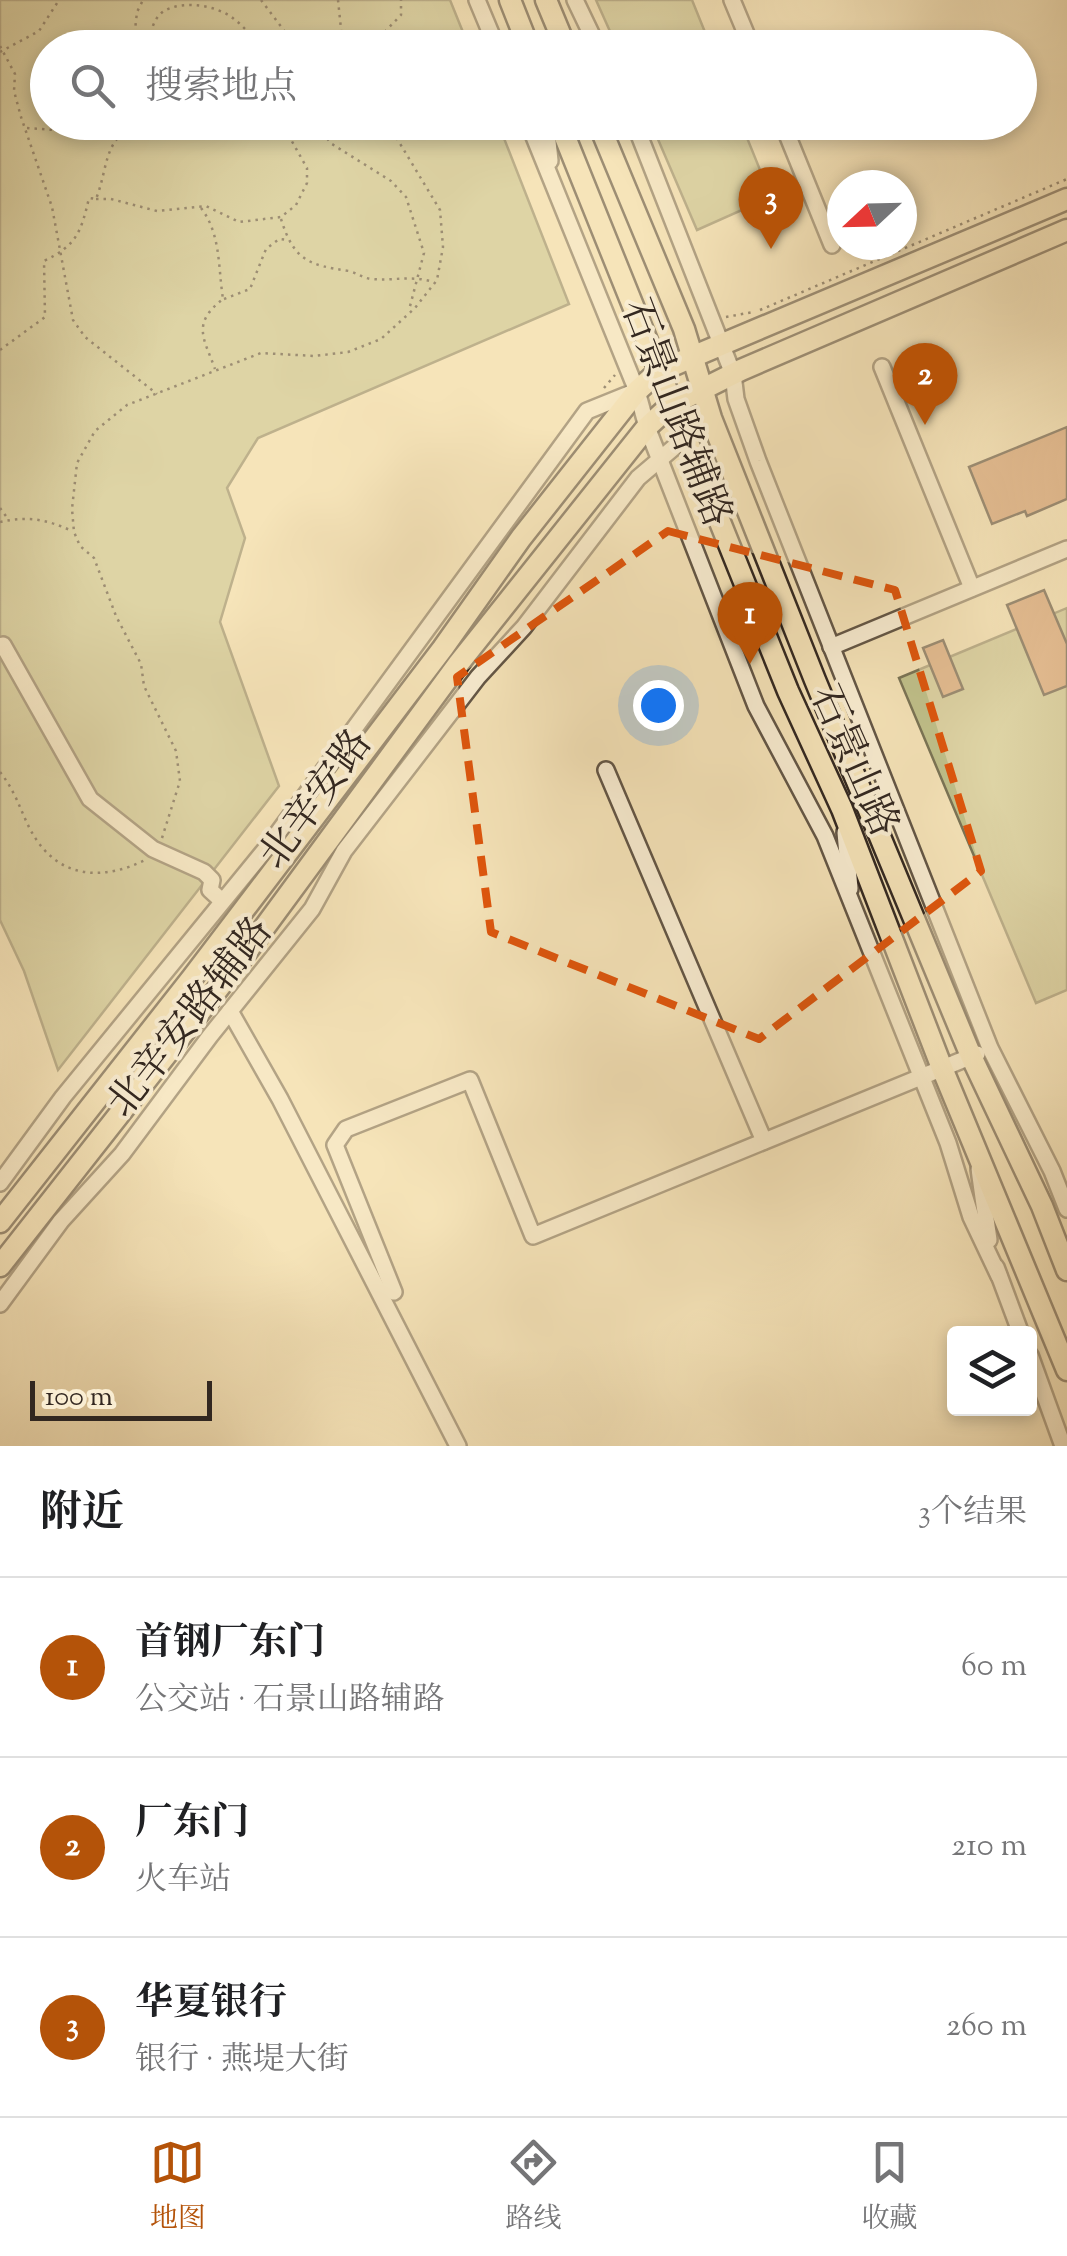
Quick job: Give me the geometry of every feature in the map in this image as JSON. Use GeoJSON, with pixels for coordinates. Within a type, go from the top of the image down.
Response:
{"type":"FeatureCollection","features":[{"type":"Feature","properties":{"kind":"main road"},"geometry":{"type":"LineString","coordinates":[[510,0],[522,30]]}},
{"type":"Feature","properties":{"kind":"main road"},"geometry":{"type":"LineString","coordinates":[[546,0],[558,30]]}},
{"type":"Feature","properties":{"kind":"main road","name":"石景山路"},"geometry":{"type":"LineString","coordinates":[[566,140],[788,691],[842,809],[932,1072],[978,1152],[1067,1370]]}},
{"type":"Feature","properties":{"kind":"main road","name":"石景山路"},"geometry":{"type":"LineString","coordinates":[[605,140],[684,329],[701,389],[816,680],[980,1052],[1067,1270]]}},
{"type":"Feature","properties":{"kind":"main road","name":"北辛安路"},"geometry":{"type":"LineString","coordinates":[[0,1222],[309,825],[521,538],[638,390],[658,372],[1067,199]]}},
{"type":"Feature","properties":{"kind":"main road","name":"北辛安路"},"geometry":{"type":"LineString","coordinates":[[0,1269],[135,1098],[387,757],[648,427],[671,405],[701,389],[1067,230]]}},
{"type":"Feature","properties":{"kind":"street"},"geometry":{"type":"LineString","coordinates":[[477,0],[490,30]]}},
{"type":"Feature","properties":{"kind":"street"},"geometry":{"type":"LineString","coordinates":[[575,0],[589,30]]}},
{"type":"Feature","properties":{"kind":"street"},"geometry":{"type":"LineString","coordinates":[[732,0],[744,30]]}},
{"type":"Feature","properties":{"kind":"street","name":"石景山路辅路"},"geometry":{"type":"LineString","coordinates":[[535,140],[638,390],[648,427],[756,706],[824,836],[932,1072],[970,1217],[999,1276]]}},
{"type":"Feature","properties":{"kind":"street"},"geometry":{"type":"LineString","coordinates":[[548,140],[552,180]]}},
{"type":"Feature","properties":{"kind":"street","name":"石景山路辅路"},"geometry":{"type":"LineString","coordinates":[[641,140],[733,374],[736,399],[758,461],[980,1052],[1052,1172],[1067,1209]]}},
{"type":"Feature","properties":{"kind":"street"},"geometry":{"type":"LineString","coordinates":[[789,140],[827,233]]}},
{"type":"Feature","properties":{"kind":"street"},"geometry":{"type":"LineString","coordinates":[[882,366],[972,588]]}},
{"type":"Feature","properties":{"kind":"street"},"geometry":{"type":"LineString","coordinates":[[587,411],[638,390]]}},
{"type":"Feature","properties":{"kind":"street","name":"北辛安路辅路"},"geometry":{"type":"LineString","coordinates":[[0,1183],[64,1097],[269,845],[587,411]]}},
{"type":"Feature","properties":{"kind":"street","name":"北辛安路辅路"},"geometry":{"type":"LineString","coordinates":[[0,1304],[61,1221],[122,1154],[312,908],[344,851],[449,716],[524,627],[638,478],[685,438]]}},
{"type":"Feature","properties":{"kind":"street"},"geometry":{"type":"LineString","coordinates":[[831,647],[1067,549]]}},
{"type":"Feature","properties":{"kind":"street"},"geometry":{"type":"LineString","coordinates":[[3,645],[90,799],[154,849],[204,872],[212,880],[210,890],[222,901]]}},
{"type":"Feature","properties":{"kind":"street"},"geometry":{"type":"LineString","coordinates":[[387,757],[449,716]]}},
{"type":"Feature","properties":{"kind":"street"},"geometry":{"type":"LineString","coordinates":[[606,770],[764,1141]]}},
{"type":"Feature","properties":{"kind":"street"},"geometry":{"type":"LineString","coordinates":[[842,809],[850,900]]}},
{"type":"Feature","properties":{"kind":"street"},"geometry":{"type":"LineString","coordinates":[[269,845],[309,825]]}},
{"type":"Feature","properties":{"kind":"street"},"geometry":{"type":"LineString","coordinates":[[230,1010],[280,1098],[458,1446]]}},
{"type":"Feature","properties":{"kind":"street"},"geometry":{"type":"LineString","coordinates":[[394,1292],[336,1145],[346,1129],[470,1080],[534,1236],[980,1052]]}},
{"type":"Feature","properties":{"kind":"street"},"geometry":{"type":"LineString","coordinates":[[978,1152],[984,1223],[1018,1326]]}},
{"type":"Feature","properties":{"kind":"street"},"geometry":{"type":"LineString","coordinates":[[0,1269],[61,1221]]}},
{"type":"Feature","properties":{"kind":"street"},"geometry":{"type":"LineString","coordinates":[[1037,1374],[1063,1446]]}},
{"type":"Feature","properties":{"kind":"path"},"geometry":{"type":"LineString","coordinates":[[40,30],[59,0]]}},
{"type":"Feature","properties":{"kind":"path"},"geometry":{"type":"LineString","coordinates":[[135,30],[143,0]]}},
{"type":"Feature","properties":{"kind":"path"},"geometry":{"type":"LineString","coordinates":[[261,0],[284,30]]}},
{"type":"Feature","properties":{"kind":"path"},"geometry":{"type":"LineString","coordinates":[[338,0],[342,30]]}},
{"type":"Feature","properties":{"kind":"path"},"geometry":{"type":"LineString","coordinates":[[386,30],[401,14],[401,0]]}},
{"type":"Feature","properties":{"kind":"path"},"geometry":{"type":"LineString","coordinates":[[151,30],[162,12],[181,6],[212,7],[234,18],[246,30]]}},
{"type":"Feature","properties":{"kind":"path"},"geometry":{"type":"LineString","coordinates":[[2,51],[30,37]]}},
{"type":"Feature","properties":{"kind":"path"},"geometry":{"type":"LineString","coordinates":[[0,46],[15,74],[14,92],[52,207],[73,320],[85,336],[156,394]]}},
{"type":"Feature","properties":{"kind":"path"},"geometry":{"type":"LineString","coordinates":[[25,128],[30,128]]}},
{"type":"Feature","properties":{"kind":"path"},"geometry":{"type":"LineString","coordinates":[[96,198],[103,181],[104,162],[117,140]]}},
{"type":"Feature","properties":{"kind":"path"},"geometry":{"type":"LineString","coordinates":[[0,350],[45,317],[44,260],[60,254],[80,233],[90,198],[111,199],[156,211],[200,206],[239,222],[281,217],[296,204],[307,183],[307,168],[292,140]]}},
{"type":"Feature","properties":{"kind":"path"},"geometry":{"type":"LineString","coordinates":[[328,140],[391,181],[406,197],[424,253],[408,314]]}},
{"type":"Feature","properties":{"kind":"path"},"geometry":{"type":"LineString","coordinates":[[0,772],[15,790],[37,842],[64,868],[98,874],[124,870],[145,860],[162,838],[180,781],[176,751],[144,686],[141,664],[116,616],[94,558],[80,546],[74,532],[72,508],[77,463],[95,431],[127,405],[261,353],[314,356],[348,352],[380,338],[408,314],[435,282],[444,247],[440,210],[398,140]]}},
{"type":"Feature","properties":{"kind":"path"},"geometry":{"type":"LineString","coordinates":[[712,319],[754,312],[1067,179]]}},
{"type":"Feature","properties":{"kind":"path"},"geometry":{"type":"LineString","coordinates":[[200,206],[210,219],[218,245],[223,299]]}},
{"type":"Feature","properties":{"kind":"path"},"geometry":{"type":"LineString","coordinates":[[281,217],[288,240],[300,256],[322,268],[354,272],[366,279],[418,277],[435,282]]}},
{"type":"Feature","properties":{"kind":"path"},"geometry":{"type":"LineString","coordinates":[[216,370],[202,340],[202,323],[223,299],[250,289],[266,249],[279,239],[288,240]]}},
{"type":"Feature","properties":{"kind":"path"},"geometry":{"type":"LineString","coordinates":[[587,411],[626,361]]}},
{"type":"Feature","properties":{"kind":"path"},"geometry":{"type":"LineString","coordinates":[[0,508],[8,520]]}},
{"type":"Feature","properties":{"kind":"path"},"geometry":{"type":"LineString","coordinates":[[0,522],[25,517],[49,520],[74,532]]}},
{"type":"Feature","properties":{"kind":"highlighted area"},"geometry":{"type":"Polygon","coordinates":[[[668,531],[895,590],[981,871],[759,1039],[491,932],[457,677],[668,531]]]}},
{"type":"Feature","properties":{"kind":"green space"},"geometry":{"type":"Polygon","coordinates":[[[0,0],[450,0],[462,30],[30,30],[30,140],[505,140],[569,304],[258,438],[227,488],[245,538],[220,622],[279,786],[58,1070],[24,971],[0,920],[0,0]]]}},
{"type":"Feature","properties":{"kind":"green space"},"geometry":{"type":"Polygon","coordinates":[[[596,0],[692,0],[704,30],[609,30],[596,0]]]}},
{"type":"Feature","properties":{"kind":"green space"},"geometry":{"type":"Polygon","coordinates":[[[658,140],[748,140],[771,197],[697,230],[658,140]]]}},
{"type":"Feature","properties":{"kind":"green space"},"geometry":{"type":"Polygon","coordinates":[[[1067,608],[1067,990],[1036,1003],[899,678],[1067,608]]]}},
{"type":"Feature","properties":{"kind":"building"},"geometry":{"type":"Polygon","coordinates":[[[1067,427],[1067,499],[1027,516],[1025,511],[992,524],[969,467],[1067,427]]]}},
{"type":"Feature","properties":{"kind":"building"},"geometry":{"type":"Polygon","coordinates":[[[1044,590],[1067,644],[1067,686],[1044,695],[1007,605],[1044,590]]]}},
{"type":"Feature","properties":{"kind":"building"},"geometry":{"type":"Polygon","coordinates":[[[943,640],[963,689],[943,697],[923,648],[943,640]]]}},
{"type":"Feature","properties":{"kind":"place","name":"华夏银行"},"geometry":{"type":"Point","coordinates":[771,249]}},
{"type":"Feature","properties":{"kind":"place","name":"厂东门"},"geometry":{"type":"Point","coordinates":[925,425]}},
{"type":"Feature","properties":{"kind":"place","name":"首钢厂东门"},"geometry":{"type":"Point","coordinates":[750,664]}}]}
